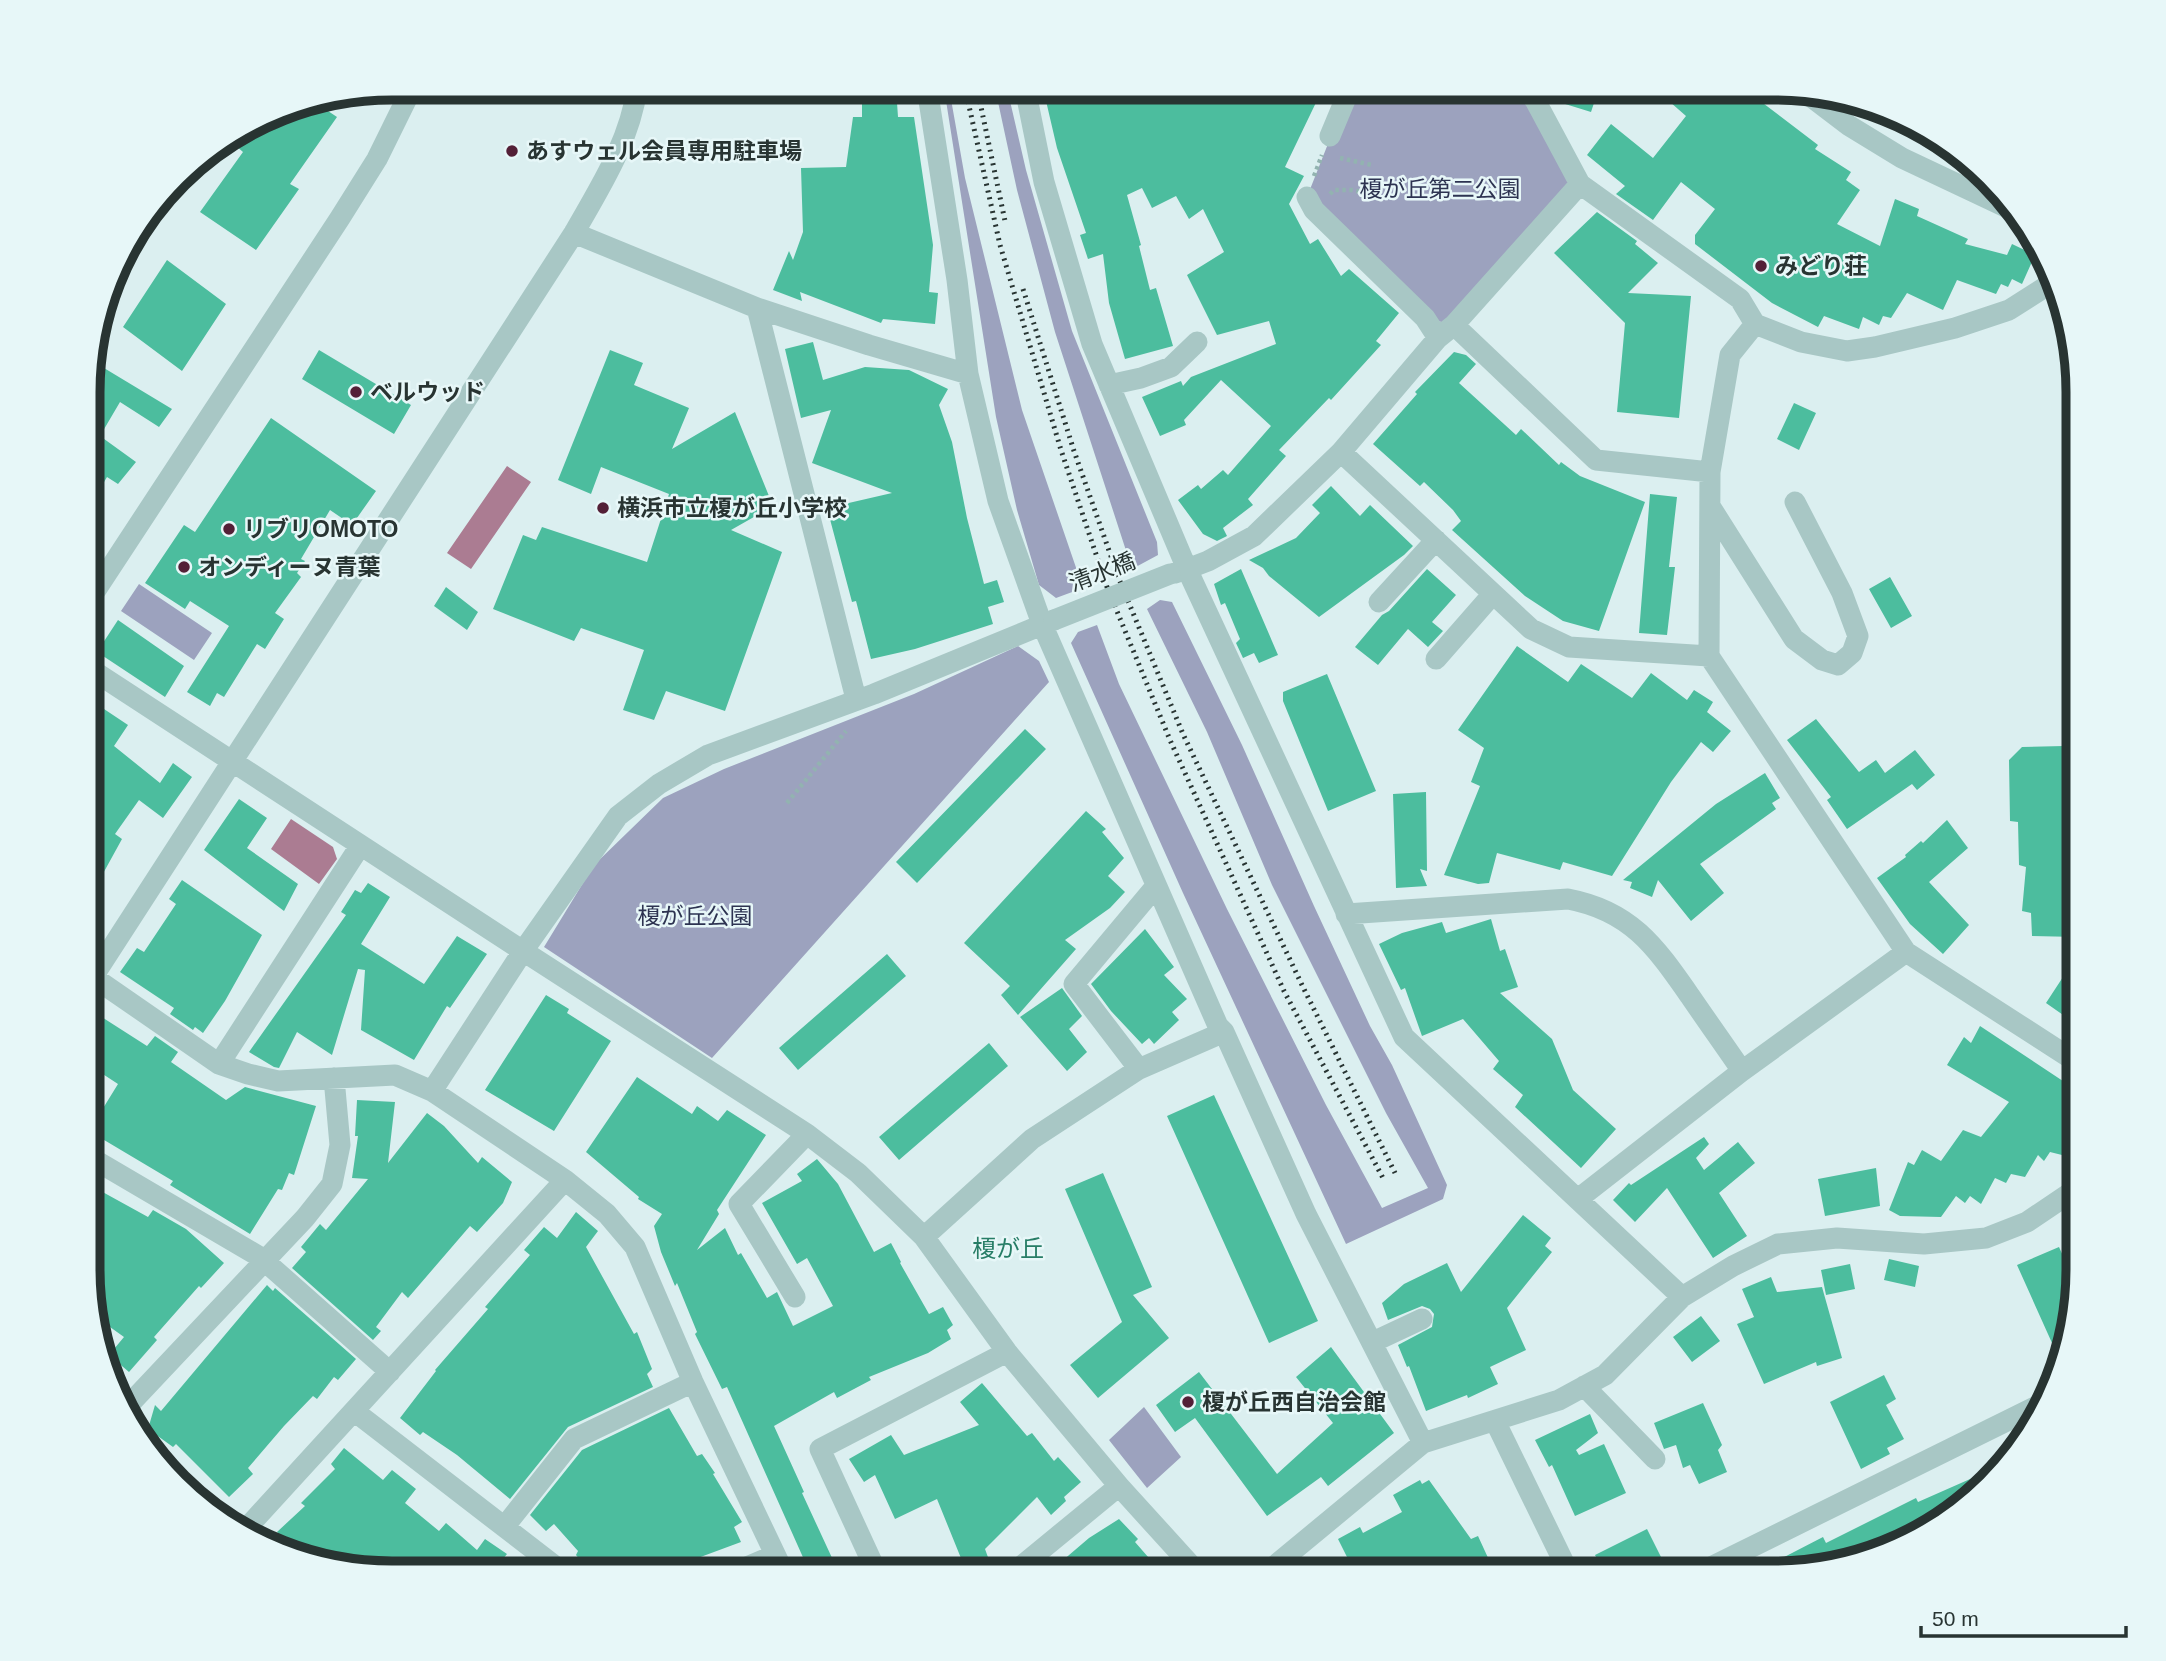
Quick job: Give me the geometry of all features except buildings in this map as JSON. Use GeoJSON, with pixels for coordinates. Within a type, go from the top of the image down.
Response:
{"type":"FeatureCollection","features":[{"type":"Feature","properties":{"kind":"street"},"geometry":{"type":"LineString","coordinates":[[100,584],[377,159],[406,100]]}},
{"type":"Feature","properties":{"kind":"street"},"geometry":{"type":"LineString","coordinates":[[100,966],[574,233],[617,156],[628,128],[634,100]]}},
{"type":"Feature","properties":{"kind":"street"},"geometry":{"type":"LineString","coordinates":[[929,100],[957,279],[968,373],[998,501],[1156,886],[1218,1026],[1224,1032],[1306,1214],[1423,1443]]}},
{"type":"Feature","properties":{"kind":"street"},"geometry":{"type":"LineString","coordinates":[[1027,100],[1044,182],[1092,344],[1178,572],[1404,1037],[1682,1297]]}},
{"type":"Feature","properties":{"kind":"street"},"geometry":{"type":"LineString","coordinates":[[1326,145],[1345,100]]}},
{"type":"Feature","properties":{"kind":"street"},"geometry":{"type":"LineString","coordinates":[[1535,100],[1580,184],[1740,299],[1755,324],[1801,342],[1847,351],[1875,347],[1955,328],[2009,310],[2047,287]]}},
{"type":"Feature","properties":{"kind":"street"},"geometry":{"type":"LineString","coordinates":[[1819,103],[1848,125],[1902,158],[1997,203]]}},
{"type":"Feature","properties":{"kind":"street","name":"清水橋"},"geometry":{"type":"LineString","coordinates":[[432,1091],[523,951],[618,816],[659,784],[708,755],[810,719],[1048,622],[1208,561],[1254,536],[1341,452],[1580,184]]}},
{"type":"Feature","properties":{"kind":"street"},"geometry":{"type":"LineString","coordinates":[[1311,203],[1425,318],[1446,332],[1596,460],[1710,472]]}},
{"type":"Feature","properties":{"kind":"street"},"geometry":{"type":"LineString","coordinates":[[574,233],[757,308],[869,345],[968,373]]}},
{"type":"Feature","properties":{"kind":"street"},"geometry":{"type":"LineString","coordinates":[[757,308],[856,699]]}},
{"type":"Feature","properties":{"kind":"street"},"geometry":{"type":"LineString","coordinates":[[1755,324],[1730,355],[1710,472],[1709,656],[1906,952],[2066,1055]]}},
{"type":"Feature","properties":{"kind":"street"},"geometry":{"type":"LineString","coordinates":[[1109,385],[1141,378],[1171,367],[1197,342]]}},
{"type":"Feature","properties":{"kind":"street"},"geometry":{"type":"LineString","coordinates":[[1341,452],[1531,629],[1569,647],[1709,656]]}},
{"type":"Feature","properties":{"kind":"street"},"geometry":{"type":"LineString","coordinates":[[1709,506],[1794,639],[1822,660],[1838,665],[1852,653],[1858,636],[1842,593],[1795,502]]}},
{"type":"Feature","properties":{"kind":"street"},"geometry":{"type":"LineString","coordinates":[[1379,602],[1436,540]]}},
{"type":"Feature","properties":{"kind":"street"},"geometry":{"type":"LineString","coordinates":[[1436,659],[1492,594]]}},
{"type":"Feature","properties":{"kind":"street"},"geometry":{"type":"LineString","coordinates":[[100,675],[807,1135],[858,1174],[925,1237],[1007,1352],[1119,1486],[1187,1561]]}},
{"type":"Feature","properties":{"kind":"street"},"geometry":{"type":"LineString","coordinates":[[219,1064],[360,846]]}},
{"type":"Feature","properties":{"kind":"street"},"geometry":{"type":"LineString","coordinates":[[1139,1069],[1074,984],[1156,886]]}},
{"type":"Feature","properties":{"kind":"street"},"geometry":{"type":"LineString","coordinates":[[1346,914],[1568,899],[1592,904],[1624,920],[1656,948],[1742,1071]]}},
{"type":"Feature","properties":{"kind":"street"},"geometry":{"type":"LineString","coordinates":[[1578,1199],[1742,1071],[1906,952]]}},
{"type":"Feature","properties":{"kind":"street"},"geometry":{"type":"LineString","coordinates":[[100,986],[219,1064],[278,1082],[395,1075],[432,1091],[565,1180],[607,1214],[635,1247],[693,1381],[778,1561]]}},
{"type":"Feature","properties":{"kind":"street"},"geometry":{"type":"LineString","coordinates":[[925,1237],[1032,1139],[1139,1069],[1224,1032]]}},
{"type":"Feature","properties":{"kind":"street"},"geometry":{"type":"LineString","coordinates":[[132,1402],[265,1262],[332,1184],[340,1145],[334,1078]]}},
{"type":"Feature","properties":{"kind":"street"},"geometry":{"type":"LineString","coordinates":[[795,1297],[739,1204],[807,1135]]}},
{"type":"Feature","properties":{"kind":"street"},"geometry":{"type":"LineString","coordinates":[[100,1162],[260,1257],[390,1372]]}},
{"type":"Feature","properties":{"kind":"street"},"geometry":{"type":"LineString","coordinates":[[250,1524],[565,1180]]}},
{"type":"Feature","properties":{"kind":"street"},"geometry":{"type":"LineString","coordinates":[[1280,1561],[1423,1443],[1559,1400],[1605,1375],[1682,1297],[1733,1266],[1778,1244],[1837,1238],[1924,1244],[1986,1238],[2027,1222],[2066,1196]]}},
{"type":"Feature","properties":{"kind":"street"},"geometry":{"type":"LineString","coordinates":[[1373,1342],[1422,1319]]}},
{"type":"Feature","properties":{"kind":"street"},"geometry":{"type":"LineString","coordinates":[[871,1561],[820,1449],[1007,1352]]}},
{"type":"Feature","properties":{"kind":"street"},"geometry":{"type":"LineString","coordinates":[[505,1526],[574,1438],[693,1381]]}},
{"type":"Feature","properties":{"kind":"street"},"geometry":{"type":"LineString","coordinates":[[1584,1386],[1655,1459]]}},
{"type":"Feature","properties":{"kind":"street"},"geometry":{"type":"LineString","coordinates":[[1723,1561],[2030,1409]]}},
{"type":"Feature","properties":{"kind":"street"},"geometry":{"type":"LineString","coordinates":[[354,1411],[549,1561]]}},
{"type":"Feature","properties":{"kind":"street"},"geometry":{"type":"LineString","coordinates":[[1494,1420],[1563,1561]]}},
{"type":"Feature","properties":{"kind":"street"},"geometry":{"type":"LineString","coordinates":[[1028,1561],[1119,1486]]}},
{"type":"Feature","properties":{"kind":"path"},"geometry":{"type":"LineString","coordinates":[[1311,203],[1326,145],[1372,165]]}},
{"type":"Feature","properties":{"kind":"path"},"geometry":{"type":"LineString","coordinates":[[1311,203],[1334,190],[1374,194]]}},
{"type":"Feature","properties":{"kind":"path"},"geometry":{"type":"LineString","coordinates":[[788,803],[850,725]]}},
{"type":"Feature","properties":{"kind":"green space"},"geometry":{"type":"Polygon","coordinates":[[[946,100],[951,100],[965,178],[1022,410],[1083,588],[1056,598],[1039,585],[1017,510],[996,417],[946,100]]]}},
{"type":"Feature","properties":{"kind":"green space"},"geometry":{"type":"Polygon","coordinates":[[[998,100],[1010,100],[1026,170],[1072,331],[1157,542],[1158,555],[1132,569],[1055,332],[1017,190],[998,100]]]}},
{"type":"Feature","properties":{"kind":"green space","name":"榎が丘第二公園"},"geometry":{"type":"Polygon","coordinates":[[[1345,100],[1532,100],[1580,184],[1454,325],[1425,318],[1307,197],[1345,100]]]}},
{"type":"Feature","properties":{"kind":"green space"},"geometry":{"type":"Polygon","coordinates":[[[139,584],[212,633],[194,660],[121,611],[139,584]]]}},
{"type":"Feature","properties":{"kind":"green space"},"geometry":{"type":"Polygon","coordinates":[[[1160,600],[1172,602],[1242,745],[1314,906],[1447,1185],[1443,1199],[1346,1244],[1183,893],[1071,643],[1078,632],[1097,625],[1119,684],[1227,909],[1326,1105],[1382,1208],[1428,1188],[1386,1113],[1272,885],[1207,732],[1147,609],[1160,600]]]}},
{"type":"Feature","properties":{"kind":"green space","name":"榎が丘公園"},"geometry":{"type":"Polygon","coordinates":[[[1018,646],[1039,661],[1049,682],[712,1058],[544,947],[594,865],[663,798],[724,769],[914,694],[1018,646]]]}},
{"type":"Feature","properties":{"kind":"green space"},"geometry":{"type":"Polygon","coordinates":[[[1144,1407],[1181,1457],[1147,1488],[1109,1440],[1144,1407]]]}},
{"type":"Feature","properties":{"kind":"shaded area"},"geometry":{"type":"Polygon","coordinates":[[[507,466],[531,482],[471,569],[447,553],[507,466]]]}},
{"type":"Feature","properties":{"kind":"shaded area"},"geometry":{"type":"Polygon","coordinates":[[[291,819],[333,847],[337,859],[319,884],[271,849],[291,819]]]}},
{"type":"Feature","properties":{"kind":"railway"},"geometry":{"type":"LineString","coordinates":[[968,100],[1000,245],[1061,450],[1107,587],[1170,740],[1284,991],[1384,1180]]}},
{"type":"Feature","properties":{"kind":"railway"},"geometry":{"type":"LineString","coordinates":[[980,100],[1005,221]]}},
{"type":"Feature","properties":{"kind":"railway"},"geometry":{"type":"LineString","coordinates":[[1023,289],[1074,451],[1119,579],[1183,734],[1395,1173]]}},
{"type":"Feature","properties":{"kind":"place","name":"あすウェル会員専用駐車場"},"geometry":{"type":"Point","coordinates":[512,151]}},
{"type":"Feature","properties":{"kind":"place","name":"みどり荘"},"geometry":{"type":"Point","coordinates":[1761,266]}},
{"type":"Feature","properties":{"kind":"place","name":"ベルウッド"},"geometry":{"type":"Point","coordinates":[356,392]}},
{"type":"Feature","properties":{"kind":"place","name":"横浜市立榎が丘小学校"},"geometry":{"type":"Point","coordinates":[603,508]}},
{"type":"Feature","properties":{"kind":"place","name":"リブリOMOTO"},"geometry":{"type":"Point","coordinates":[229,529]}},
{"type":"Feature","properties":{"kind":"place","name":"オンディーヌ青葉"},"geometry":{"type":"Point","coordinates":[184,567]}},
{"type":"Feature","properties":{"kind":"place","name":"榎が丘西自治会館"},"geometry":{"type":"Point","coordinates":[1188,1402]}},
{"type":"Feature","properties":{"kind":"district","name":"榎が丘"},"geometry":{"type":"Point","coordinates":[1008,1248]}}]}
